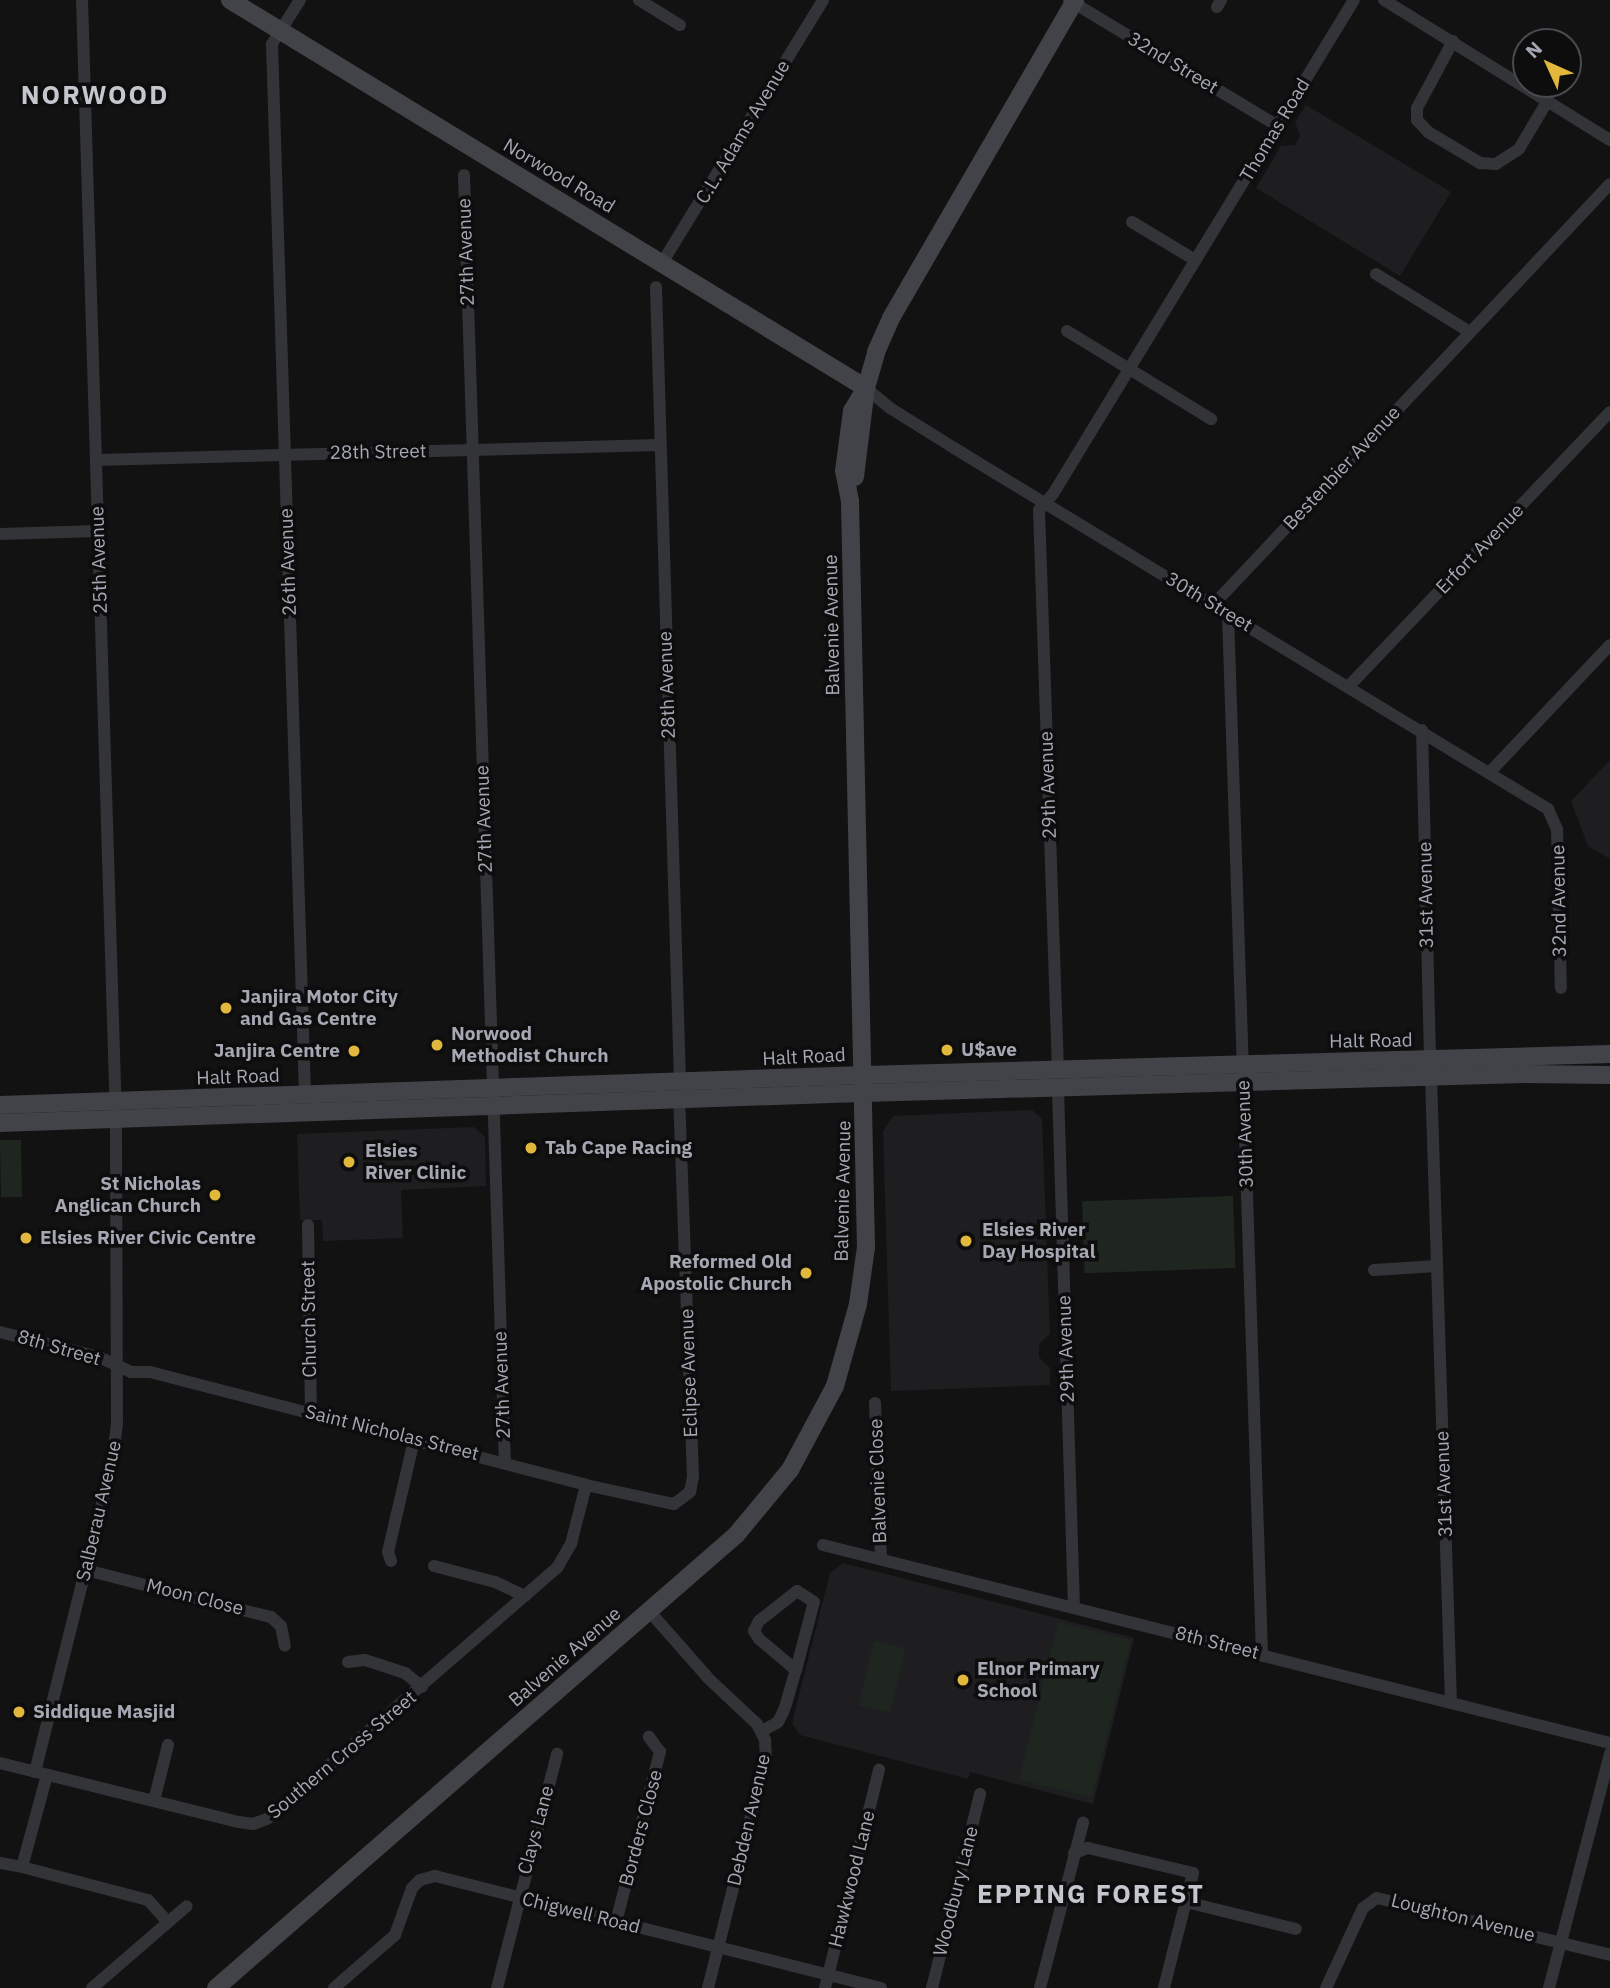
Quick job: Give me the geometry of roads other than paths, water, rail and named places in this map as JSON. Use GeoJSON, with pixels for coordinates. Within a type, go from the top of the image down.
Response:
{"type":"FeatureCollection","features":[{"type":"Feature","properties":{"kind":"street","name":"25th Avenue"},"geometry":{"type":"LineString","coordinates":[[82,0],[116,1110]]}},
{"type":"Feature","properties":{"kind":"street","name":"Norwood Road"},"geometry":{"type":"LineString","coordinates":[[230,0],[866,388]]}},
{"type":"Feature","properties":{"kind":"street"},"geometry":{"type":"LineString","coordinates":[[280,31],[300,0]]}},
{"type":"Feature","properties":{"kind":"street"},"geometry":{"type":"LineString","coordinates":[[639,0],[680,25]]}},
{"type":"Feature","properties":{"kind":"street","name":"C.L. Adams Avenue"},"geometry":{"type":"LineString","coordinates":[[662,263],[823,0]]}},
{"type":"Feature","properties":{"kind":"street","name":"Thomas Road"},"geometry":{"type":"LineString","coordinates":[[1046,502],[1354,0]]}},
{"type":"Feature","properties":{"kind":"street"},"geometry":{"type":"LineString","coordinates":[[1384,0],[1610,139]]}},
{"type":"Feature","properties":{"kind":"street","name":"32nd Street"},"geometry":{"type":"LineString","coordinates":[[1072,1],[1278,126]]}},
{"type":"Feature","properties":{"kind":"street","name":"Balvenie Avenue"},"geometry":{"type":"LineString","coordinates":[[216,1988],[736,1535],[769,1498],[797,1459],[835,1386],[858,1304],[866,1247],[850,501],[844,471],[848,430],[852,411],[866,388],[876,352],[906,289],[1072,1]]}},
{"type":"Feature","properties":{"kind":"street","name":"26th Avenue"},"geometry":{"type":"LineString","coordinates":[[280,31],[272,44],[305,1096]]}},
{"type":"Feature","properties":{"kind":"street"},"geometry":{"type":"LineString","coordinates":[[1453,41],[1417,108],[1417,120],[1428,132],[1480,163],[1496,164],[1519,149],[1548,100]]}},
{"type":"Feature","properties":{"kind":"street","name":"27th Avenue"},"geometry":{"type":"LineString","coordinates":[[464,175],[505,1462]]}},
{"type":"Feature","properties":{"kind":"street","name":"Bestenbier Avenue"},"geometry":{"type":"LineString","coordinates":[[1214,604],[1610,184]]}},
{"type":"Feature","properties":{"kind":"street"},"geometry":{"type":"LineString","coordinates":[[1132,222],[1195,260]]}},
{"type":"Feature","properties":{"kind":"street"},"geometry":{"type":"LineString","coordinates":[[1376,274],[1470,332]]}},
{"type":"Feature","properties":{"kind":"street","name":"28th Avenue"},"geometry":{"type":"LineString","coordinates":[[656,287],[680,1092]]}},
{"type":"Feature","properties":{"kind":"street"},"geometry":{"type":"LineString","coordinates":[[1067,331],[1211,419]]}},
{"type":"Feature","properties":{"kind":"street","name":"30th Street"},"geometry":{"type":"LineString","coordinates":[[866,388],[901,414],[1422,730],[1540,803],[1553,815]]}},
{"type":"Feature","properties":{"kind":"street","name":"Erfort Avenue"},"geometry":{"type":"LineString","coordinates":[[1349,686],[1610,412]]}},
{"type":"Feature","properties":{"kind":"street","name":"28th Street"},"geometry":{"type":"LineString","coordinates":[[96,460],[659,445]]}},
{"type":"Feature","properties":{"kind":"street","name":"29th Avenue"},"geometry":{"type":"LineString","coordinates":[[1046,502],[1039,510],[1058,1071]]}},
{"type":"Feature","properties":{"kind":"street"},"geometry":{"type":"LineString","coordinates":[[0,534],[98,531]]}},
{"type":"Feature","properties":{"kind":"street","name":"30th Avenue"},"geometry":{"type":"LineString","coordinates":[[1228,613],[1262,1655]]}},
{"type":"Feature","properties":{"kind":"street"},"geometry":{"type":"LineString","coordinates":[[1489,773],[1610,645]]}},
{"type":"Feature","properties":{"kind":"street","name":"31st Avenue"},"geometry":{"type":"LineString","coordinates":[[1422,730],[1430,1069],[1451,1702]]}},
{"type":"Feature","properties":{"kind":"street","name":"32nd Avenue"},"geometry":{"type":"LineString","coordinates":[[1553,815],[1557,829],[1561,988]]}},
{"type":"Feature","properties":{"kind":"street","name":"Halt Road"},"geometry":{"type":"LineString","coordinates":[[0,1105],[116,1110],[680,1092],[864,1094],[1058,1090],[1243,1075],[1430,1069],[1610,1054]]}},
{"type":"Feature","properties":{"kind":"street","name":"Halt Road"},"geometry":{"type":"LineString","coordinates":[[1430,1069],[1610,1075]]}},
{"type":"Feature","properties":{"kind":"street","name":"Halt Road"},"geometry":{"type":"LineString","coordinates":[[680,1092],[864,1075],[1058,1071],[1243,1075]]}},
{"type":"Feature","properties":{"kind":"street","name":"29th Avenue"},"geometry":{"type":"LineString","coordinates":[[1058,1090],[1074,1607]]}},
{"type":"Feature","properties":{"kind":"street","name":"Eclipse Avenue"},"geometry":{"type":"LineString","coordinates":[[667,1504],[680,1501],[690,1492],[692,1477],[680,1092]]}},
{"type":"Feature","properties":{"kind":"street","name":"Halt Road"},"geometry":{"type":"LineString","coordinates":[[0,1122],[116,1110],[305,1096],[493,1098]]}},
{"type":"Feature","properties":{"kind":"street","name":"Salberau Avenue"},"geometry":{"type":"LineString","coordinates":[[22,1867],[116,1444],[116,1110]]}},
{"type":"Feature","properties":{"kind":"street","name":"Church Street"},"geometry":{"type":"LineString","coordinates":[[308,1225],[311,1412]]}},
{"type":"Feature","properties":{"kind":"street"},"geometry":{"type":"LineString","coordinates":[[1374,1270],[1437,1266]]}},
{"type":"Feature","properties":{"kind":"street","name":"8th Street"},"geometry":{"type":"LineString","coordinates":[[0,1332],[99,1357],[117,1366]]}},
{"type":"Feature","properties":{"kind":"street","name":"Saint Nicholas Street"},"geometry":{"type":"LineString","coordinates":[[117,1366],[131,1372],[150,1372],[311,1412],[667,1504]]}},
{"type":"Feature","properties":{"kind":"street","name":"Balvenie Close"},"geometry":{"type":"LineString","coordinates":[[875,1403],[881,1559]]}},
{"type":"Feature","properties":{"kind":"street"},"geometry":{"type":"LineString","coordinates":[[391,1561],[388,1552],[414,1440]]}},
{"type":"Feature","properties":{"kind":"street","name":"Southern Cross Street"},"geometry":{"type":"LineString","coordinates":[[0,1763],[239,1822],[253,1824],[267,1819],[422,1687],[565,1557],[576,1530],[586,1485]]}},
{"type":"Feature","properties":{"kind":"street","name":"8th Street"},"geometry":{"type":"LineString","coordinates":[[822,1545],[1610,1743]]}},
{"type":"Feature","properties":{"kind":"street"},"geometry":{"type":"LineString","coordinates":[[434,1566],[495,1582],[525,1596]]}},
{"type":"Feature","properties":{"kind":"street","name":"Moon Close"},"geometry":{"type":"LineString","coordinates":[[86,1570],[271,1617],[281,1626],[285,1646]]}},
{"type":"Feature","properties":{"kind":"street"},"geometry":{"type":"LineString","coordinates":[[762,1731],[778,1721],[783,1712],[796,1670],[814,1602],[797,1591],[759,1621],[754,1631],[796,1670]]}},
{"type":"Feature","properties":{"kind":"street","name":"Debden Avenue"},"geometry":{"type":"LineString","coordinates":[[650,1612],[709,1679],[762,1731],[766,1756],[708,1988]]}},
{"type":"Feature","properties":{"kind":"street"},"geometry":{"type":"LineString","coordinates":[[348,1662],[365,1660],[405,1673],[422,1687]]}},
{"type":"Feature","properties":{"kind":"street","name":"Borders Close"},"geometry":{"type":"LineString","coordinates":[[616,1922],[660,1752],[649,1737]]}},
{"type":"Feature","properties":{"kind":"street"},"geometry":{"type":"LineString","coordinates":[[154,1801],[168,1745]]}},
{"type":"Feature","properties":{"kind":"street"},"geometry":{"type":"LineString","coordinates":[[1549,1988],[1610,1753]]}},
{"type":"Feature","properties":{"kind":"street","name":"Clays Lane"},"geometry":{"type":"LineString","coordinates":[[497,1988],[557,1754]]}},
{"type":"Feature","properties":{"kind":"street","name":"Hawkwood Lane"},"geometry":{"type":"LineString","coordinates":[[827,1981],[879,1770]]}},
{"type":"Feature","properties":{"kind":"street","name":"Woodbury Lane"},"geometry":{"type":"LineString","coordinates":[[932,1988],[980,1794]]}},
{"type":"Feature","properties":{"kind":"street"},"geometry":{"type":"LineString","coordinates":[[1040,1988],[1083,1823]]}},
{"type":"Feature","properties":{"kind":"street"},"geometry":{"type":"LineString","coordinates":[[1074,1853],[1088,1848],[1193,1873],[1164,1988]]}},
{"type":"Feature","properties":{"kind":"street"},"geometry":{"type":"LineString","coordinates":[[0,1863],[148,1900],[168,1922]]}},
{"type":"Feature","properties":{"kind":"street","name":"Chigwell Road"},"geometry":{"type":"LineString","coordinates":[[334,1988],[397,1932],[409,1893],[420,1880],[435,1876],[719,1947],[827,1981],[881,1988]]}},
{"type":"Feature","properties":{"kind":"street","name":"Loughton Avenue"},"geometry":{"type":"LineString","coordinates":[[1326,1988],[1363,1908],[1377,1898],[1610,1955]]}},
{"type":"Feature","properties":{"kind":"street"},"geometry":{"type":"LineString","coordinates":[[1186,1902],[1296,1929]]}},
{"type":"Feature","properties":{"kind":"street"},"geometry":{"type":"LineString","coordinates":[[93,1988],[187,1906]]}},
{"type":"Feature","properties":{"kind":"place","name":"Janjira Motor City and Gas Centre"},"geometry":{"type":"Point","coordinates":[226,1008]}},
{"type":"Feature","properties":{"kind":"place","name":"Norwood Methodist Church"},"geometry":{"type":"Point","coordinates":[437,1045]}},
{"type":"Feature","properties":{"kind":"place","name":"U$ave"},"geometry":{"type":"Point","coordinates":[947,1050]}},
{"type":"Feature","properties":{"kind":"place","name":"Janjira Centre"},"geometry":{"type":"Point","coordinates":[354,1051]}},
{"type":"Feature","properties":{"kind":"place","name":"Tab Cape Racing"},"geometry":{"type":"Point","coordinates":[531,1148]}},
{"type":"Feature","properties":{"kind":"place","name":"Elsies River Clinic"},"geometry":{"type":"Point","coordinates":[349,1162]}},
{"type":"Feature","properties":{"kind":"place","name":"St Nicholas Anglican Church"},"geometry":{"type":"Point","coordinates":[215,1195]}},
{"type":"Feature","properties":{"kind":"place","name":"Elsies River Civic Centre"},"geometry":{"type":"Point","coordinates":[26,1238]}},
{"type":"Feature","properties":{"kind":"place","name":"Elsies River Day Hospital"},"geometry":{"type":"Point","coordinates":[966,1241]}},
{"type":"Feature","properties":{"kind":"place","name":"Reformed Old Apostolic Church"},"geometry":{"type":"Point","coordinates":[806,1273]}},
{"type":"Feature","properties":{"kind":"place","name":"Elnor Primary School"},"geometry":{"type":"Point","coordinates":[963,1680]}},
{"type":"Feature","properties":{"kind":"place","name":"Siddique Masjid"},"geometry":{"type":"Point","coordinates":[19,1712]}},
{"type":"Feature","properties":{"kind":"district","name":"NORWOOD"},"geometry":{"type":"Point","coordinates":[95,95]}},
{"type":"Feature","properties":{"kind":"district","name":"EPPING FOREST"},"geometry":{"type":"Point","coordinates":[1091,1894]}}]}
